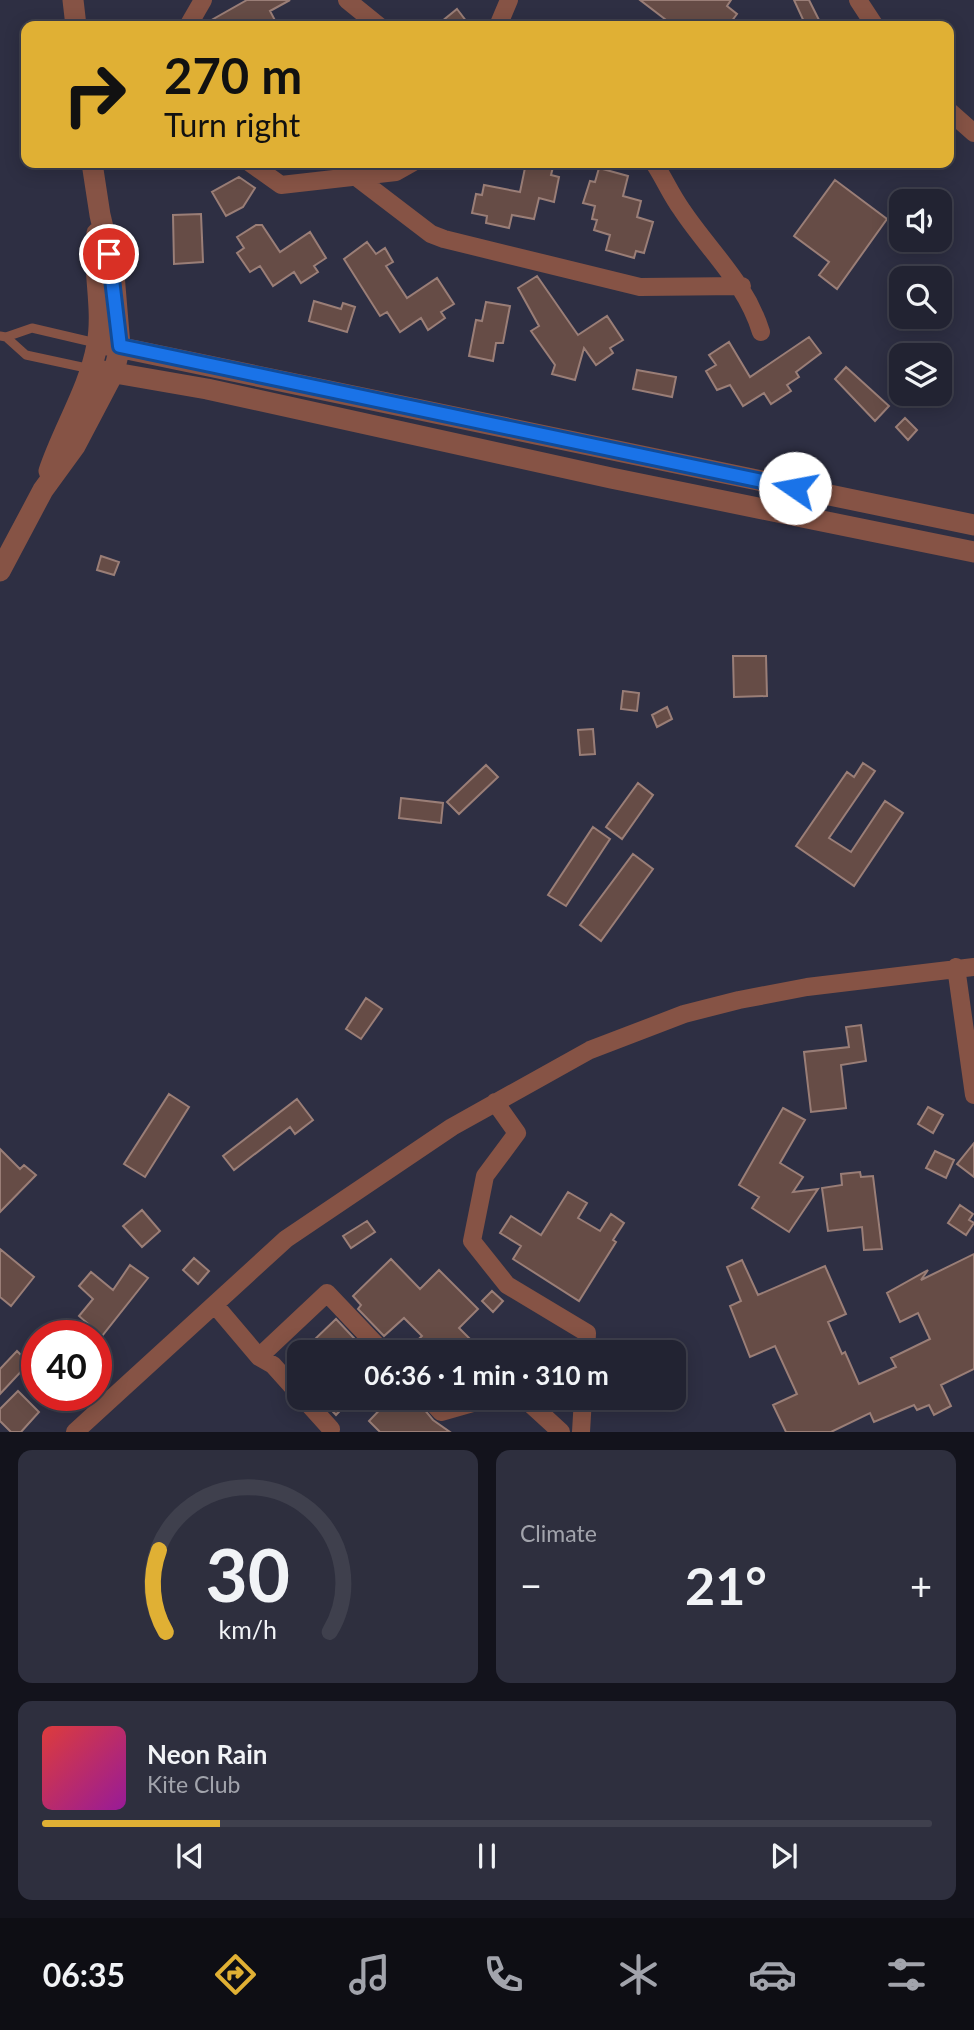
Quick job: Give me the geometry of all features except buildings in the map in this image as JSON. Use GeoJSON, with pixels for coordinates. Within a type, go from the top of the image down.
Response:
{"type":"FeatureCollection","features":[{"type":"Feature","properties":{"kind":"street"},"geometry":{"type":"LineString","coordinates":[[73,0],[75,21]]}},
{"type":"Feature","properties":{"kind":"street"},"geometry":{"type":"LineString","coordinates":[[191,21],[203,0]]}},
{"type":"Feature","properties":{"kind":"street"},"geometry":{"type":"LineString","coordinates":[[500,21],[509,0]]}},
{"type":"Feature","properties":{"kind":"street"},"geometry":{"type":"LineString","coordinates":[[858,0],[872,21]]}},
{"type":"Feature","properties":{"kind":"street"},"geometry":{"type":"LineString","coordinates":[[358,3],[374,21]]}},
{"type":"Feature","properties":{"kind":"street"},"geometry":{"type":"LineString","coordinates":[[954,115],[974,133]]}},
{"type":"Feature","properties":{"kind":"street"},"geometry":{"type":"LineString","coordinates":[[43,489],[75,446],[114,372],[120,346],[114,274],[100,215],[93,168]]}},
{"type":"Feature","properties":{"kind":"street"},"geometry":{"type":"LineString","coordinates":[[257,168],[281,185],[359,178],[396,172],[403,168]]}},
{"type":"Feature","properties":{"kind":"street"},"geometry":{"type":"LineString","coordinates":[[657,168],[682,210],[742,286],[754,307],[761,332]]}},
{"type":"Feature","properties":{"kind":"street"},"geometry":{"type":"LineString","coordinates":[[359,178],[431,233],[444,239],[640,287],[742,286]]}},
{"type":"Feature","properties":{"kind":"street"},"geometry":{"type":"LineString","coordinates":[[0,571],[43,489],[61,436],[92,369],[98,343],[95,247],[100,215]]}},
{"type":"Feature","properties":{"kind":"street"},"geometry":{"type":"LineString","coordinates":[[98,343],[974,525]]}},
{"type":"Feature","properties":{"kind":"street"},"geometry":{"type":"LineString","coordinates":[[207,389],[211,365]]}},
{"type":"Feature","properties":{"kind":"street"},"geometry":{"type":"LineString","coordinates":[[92,369],[207,389],[611,478],[974,552]]}},
{"type":"Feature","properties":{"kind":"street"},"geometry":{"type":"LineString","coordinates":[[611,478],[616,452]]}},
{"type":"Feature","properties":{"kind":"street"},"geometry":{"type":"LineString","coordinates":[[75,1432],[286,1239],[405,1157],[495,1102],[590,1049],[684,1014],[807,987],[956,967],[974,967]]}},
{"type":"Feature","properties":{"kind":"street"},"geometry":{"type":"LineString","coordinates":[[956,967],[974,1095]]}},
{"type":"Feature","properties":{"kind":"street"},"geometry":{"type":"LineString","coordinates":[[495,1102],[517,1133],[485,1175],[472,1241],[507,1285],[587,1333],[587,1340]]}},
{"type":"Feature","properties":{"kind":"street"},"geometry":{"type":"LineString","coordinates":[[259,1357],[327,1293],[372,1340]]}},
{"type":"Feature","properties":{"kind":"street"},"geometry":{"type":"LineString","coordinates":[[215,1305],[259,1357],[273,1365],[287,1381]]}},
{"type":"Feature","properties":{"kind":"street"},"geometry":{"type":"LineString","coordinates":[[314,1410],[331,1429]]}},
{"type":"Feature","properties":{"kind":"street"},"geometry":{"type":"LineString","coordinates":[[537,1410],[561,1432]]}},
{"type":"Feature","properties":{"kind":"street"},"geometry":{"type":"LineString","coordinates":[[581,1432],[582,1410]]}},
{"type":"Feature","properties":{"kind":"lane"},"geometry":{"type":"LineString","coordinates":[[3,337],[32,328],[98,343]]}},
{"type":"Feature","properties":{"kind":"lane"},"geometry":{"type":"LineString","coordinates":[[3,337],[26,355],[92,369]]}},
{"type":"Feature","properties":{"kind":"route"},"geometry":{"type":"LineString","coordinates":[[109,254],[114,274],[120,346],[795,488]]}}]}
